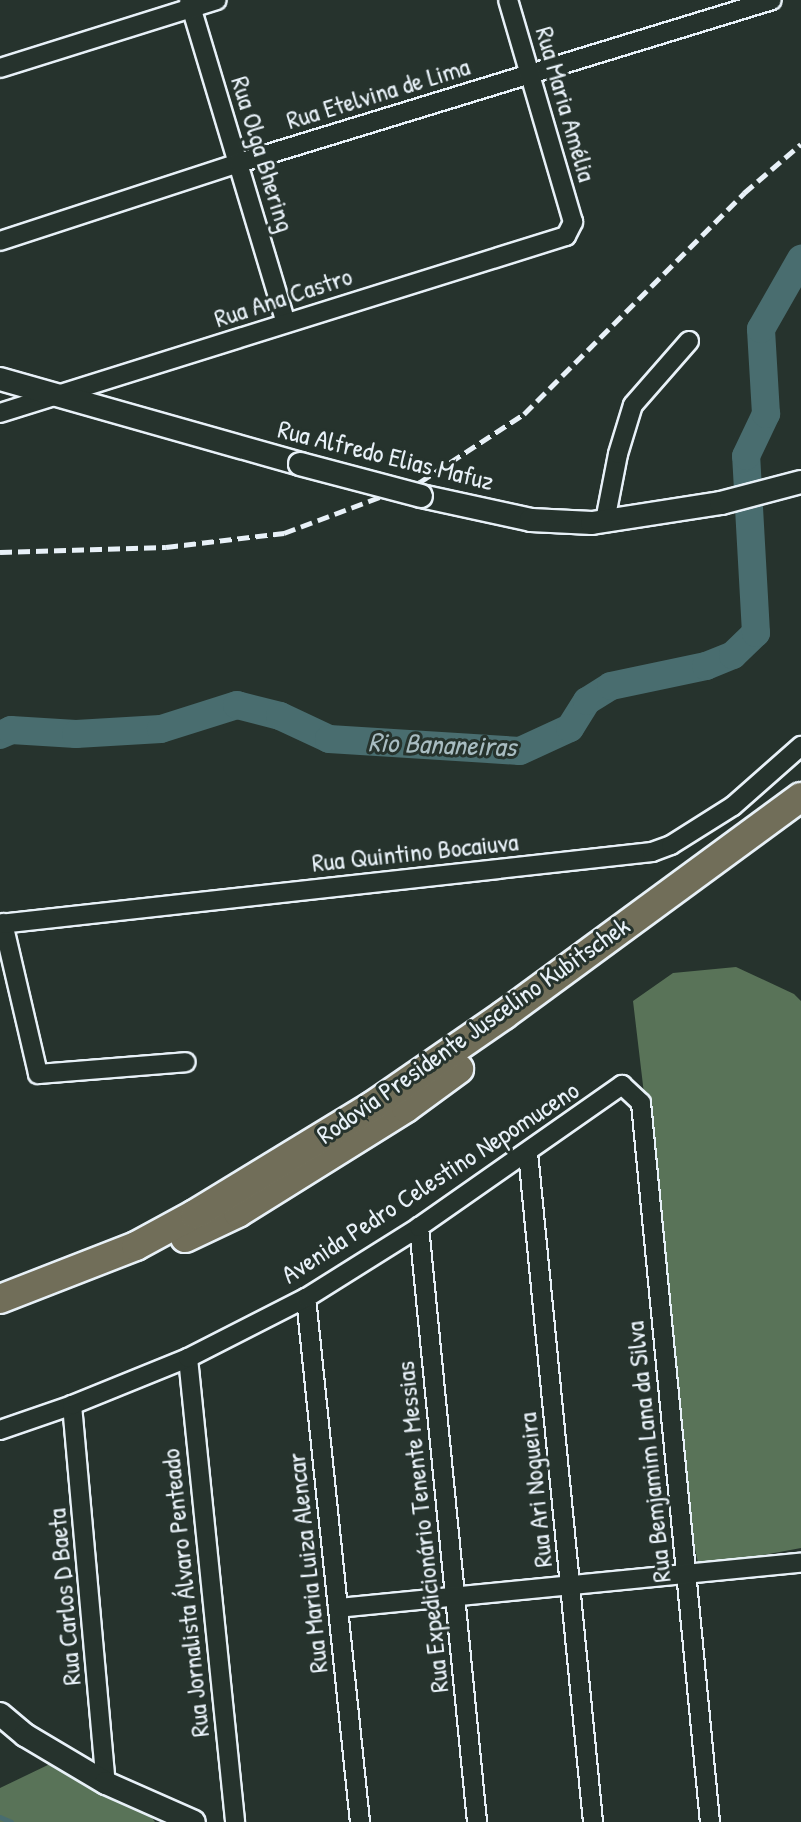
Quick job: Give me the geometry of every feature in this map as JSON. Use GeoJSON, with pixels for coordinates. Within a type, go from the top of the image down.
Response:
{"type":"FeatureCollection","features":[{"type":"Feature","properties":{"kind":"highway","name":"Rodovia Presidente Juscelino Kubitschek"},"geometry":{"type":"LineString","coordinates":[[0,1299],[136,1246],[195,1214],[372,1106],[504,1015],[801,797]]}},
{"type":"Feature","properties":{"kind":"highway","name":"Rodovia Presidente Juscelino Kubitschek"},"geometry":{"type":"LineString","coordinates":[[0,1315],[141,1258],[238,1213],[406,1108],[801,818]]}},
{"type":"Feature","properties":{"kind":"street"},"geometry":{"type":"LineString","coordinates":[[0,68],[190,4],[217,0]]}},
{"type":"Feature","properties":{"kind":"street","name":"Rua Maria Amélia"},"geometry":{"type":"LineString","coordinates":[[508,0],[573,222]]}},
{"type":"Feature","properties":{"kind":"street","name":"Rua Etelvina de Lima"},"geometry":{"type":"LineString","coordinates":[[0,241],[239,163],[772,0]]}},
{"type":"Feature","properties":{"kind":"street","name":"Rua Olga Bhering"},"geometry":{"type":"LineString","coordinates":[[190,4],[286,323]]}},
{"type":"Feature","properties":{"kind":"street","name":"Rua Ana Castro"},"geometry":{"type":"LineString","coordinates":[[0,413],[566,236],[573,222]]}},
{"type":"Feature","properties":{"kind":"street"},"geometry":{"type":"LineString","coordinates":[[605,521],[618,454],[633,405],[689,341]]}},
{"type":"Feature","properties":{"kind":"street","name":"Rua Alfredo Elias Mafuz"},"geometry":{"type":"LineString","coordinates":[[0,379],[57,397],[161,422],[300,464],[421,496],[531,520],[605,521],[721,503],[801,482]]}},
{"type":"Feature","properties":{"kind":"street","name":"Rua Alfredo Elias Mafuz"},"geometry":{"type":"LineString","coordinates":[[765,493],[801,495]]}},
{"type":"Feature","properties":{"kind":"street","name":"Rua Quintino Bocaiuva"},"geometry":{"type":"LineString","coordinates":[[1,924],[652,852],[671,845],[733,806],[801,746]]}},
{"type":"Feature","properties":{"kind":"street"},"geometry":{"type":"LineString","coordinates":[[1,924],[38,1074],[186,1062]]}},
{"type":"Feature","properties":{"kind":"street","name":"Avenida Pedro Celestino Nepomuceno"},"geometry":{"type":"LineString","coordinates":[[0,1430],[72,1405],[188,1358],[306,1298],[419,1227],[622,1085]]}},
{"type":"Feature","properties":{"kind":"street","name":"Rua Bemjamim Lana da Silva"},"geometry":{"type":"LineString","coordinates":[[622,1085],[641,1103],[710,1822]]}},
{"type":"Feature","properties":{"kind":"street","name":"Rua Ari Nogueira"},"geometry":{"type":"LineString","coordinates":[[528,1153],[593,1822]]}},
{"type":"Feature","properties":{"kind":"street","name":"Rua Expedicionário Tenente Messias"},"geometry":{"type":"LineString","coordinates":[[419,1227],[477,1822]]}},
{"type":"Feature","properties":{"kind":"street","name":"Rua Maria Luiza Alencar"},"geometry":{"type":"LineString","coordinates":[[306,1298],[360,1822]]}},
{"type":"Feature","properties":{"kind":"street","name":"Rua Jornalista Álvaro Penteado"},"geometry":{"type":"LineString","coordinates":[[188,1358],[235,1822]]}},
{"type":"Feature","properties":{"kind":"street","name":"Rua Carlos D Baeta"},"geometry":{"type":"LineString","coordinates":[[72,1405],[106,1783]]}},
{"type":"Feature","properties":{"kind":"street"},"geometry":{"type":"LineString","coordinates":[[338,1608],[801,1563],[801,1570]]}},
{"type":"Feature","properties":{"kind":"street"},"geometry":{"type":"LineString","coordinates":[[0,1714],[25,1735],[106,1783],[194,1822]]}},
{"type":"Feature","properties":{"kind":"green space"},"geometry":{"type":"Polygon","coordinates":[[[736,967],[794,994],[801,1001],[801,1548],[699,1567],[686,1509],[670,1313],[633,1001],[673,973],[736,967]]]}},
{"type":"Feature","properties":{"kind":"green space"},"geometry":{"type":"Polygon","coordinates":[[[52,1763],[89,1786],[150,1815],[155,1822],[0,1822],[0,1788],[52,1763]]]}},
{"type":"Feature","properties":{"kind":"waterway","name":"Rio Bananeiras"},"geometry":{"type":"LineString","coordinates":[[0,735],[11,730],[76,734],[161,729],[237,705],[280,716],[329,739],[520,751],[570,728],[587,701],[611,686],[706,666],[733,655],[756,633],[746,456],[766,414],[761,329],[801,259]]}},
{"type":"Feature","properties":{"kind":"waterway"},"geometry":{"type":"LineString","coordinates":[[0,1817],[11,1822]]}},
{"type":"Feature","properties":{"kind":"railway"},"geometry":{"type":"LineString","coordinates":[[0,552],[166,547],[284,533],[420,482],[524,414],[744,193],[801,144]]}}]}
